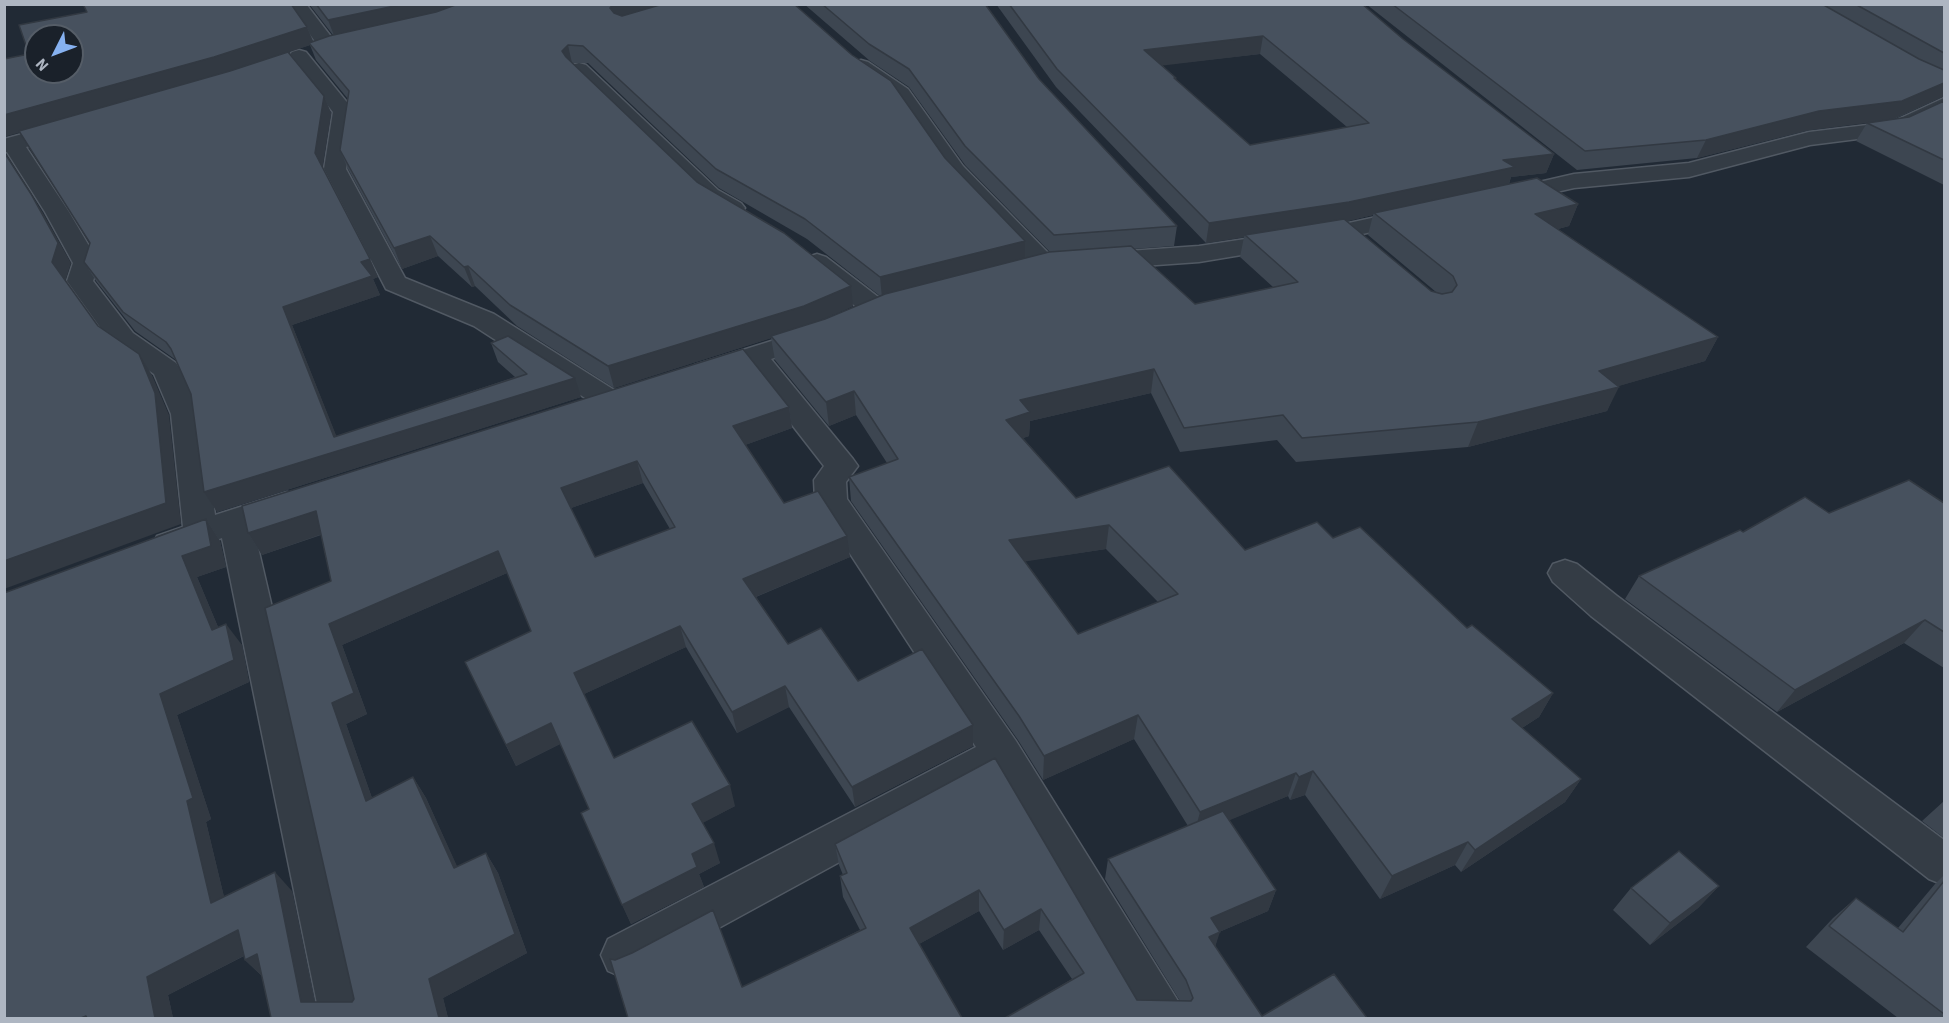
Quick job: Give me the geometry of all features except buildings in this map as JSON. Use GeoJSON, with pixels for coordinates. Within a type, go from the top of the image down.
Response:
{"type":"FeatureCollection","features":[{"type":"Feature","properties":{"kind":"street"},"geometry":{"type":"LineString","coordinates":[[297,4],[338,44],[289,60],[344,111],[335,169],[395,283],[484,320],[620,397],[575,411]]}},
{"type":"Feature","properties":{"kind":"street"},"geometry":{"type":"LineString","coordinates":[[845,52],[862,67],[901,93],[955,171],[1046,265]]}},
{"type":"Feature","properties":{"kind":"street"},"geometry":{"type":"LineString","coordinates":[[579,69],[710,195],[748,218]]}},
{"type":"Feature","properties":{"kind":"street"},"geometry":{"type":"LineString","coordinates":[[1482,201],[1565,174],[1689,170],[1809,140],[1897,128],[1944,104]]}},
{"type":"Feature","properties":{"kind":"street"},"geometry":{"type":"LineString","coordinates":[[82,124],[9,145],[57,212],[86,264],[80,281],[123,339],[166,369],[186,414],[218,527],[344,1018]]}},
{"type":"Feature","properties":{"kind":"street"},"geometry":{"type":"LineString","coordinates":[[1013,274],[1046,265],[1191,245],[1344,231],[1436,211]]}},
{"type":"Feature","properties":{"kind":"street"},"geometry":{"type":"LineString","coordinates":[[1344,231],[1371,254]]}},
{"type":"Feature","properties":{"kind":"street"},"geometry":{"type":"LineString","coordinates":[[676,380],[754,356],[886,306],[797,246]]}},
{"type":"Feature","properties":{"kind":"street"},"geometry":{"type":"LineString","coordinates":[[754,356],[842,466],[830,480],[831,500],[1002,753],[1161,1018]]}},
{"type":"Feature","properties":{"kind":"street"},"geometry":{"type":"LineString","coordinates":[[146,554],[315,494]]}},
{"type":"Feature","properties":{"kind":"street"},"geometry":{"type":"LineString","coordinates":[[1565,573],[1604,606],[1944,865]]}},
{"type":"Feature","properties":{"kind":"street"},"geometry":{"type":"LineString","coordinates":[[624,955],[1002,753]]}}]}
